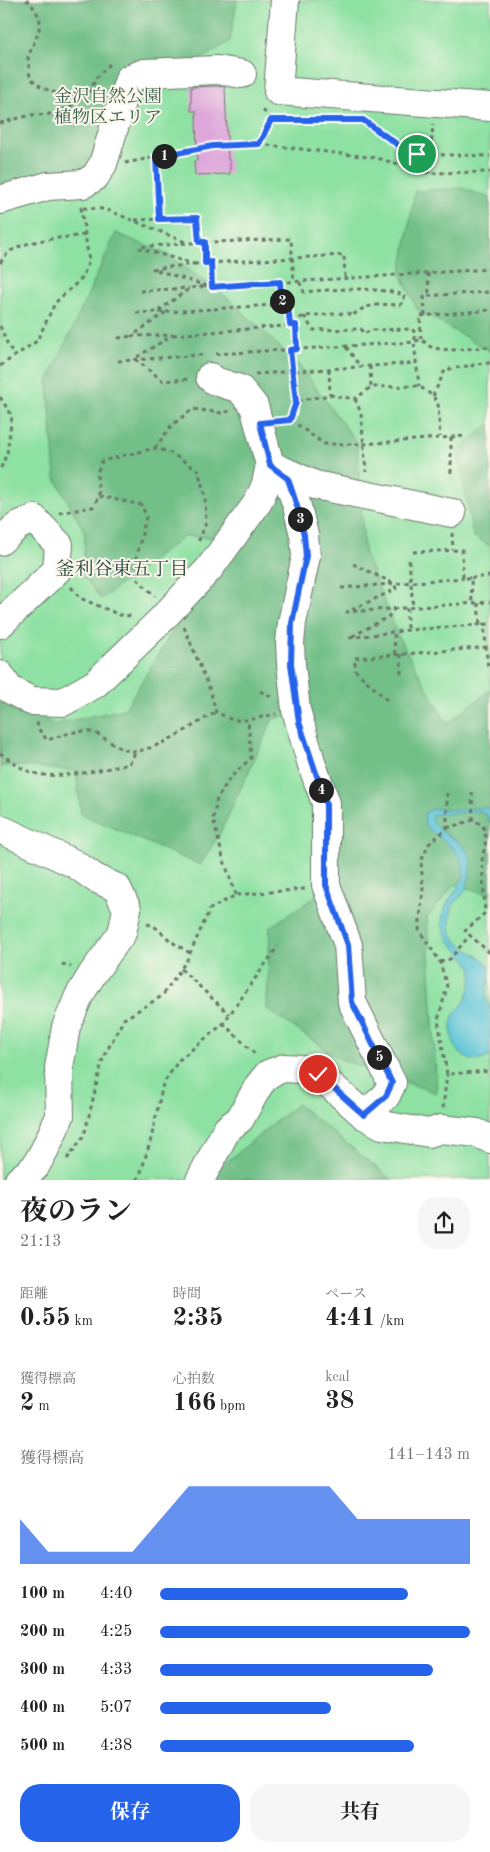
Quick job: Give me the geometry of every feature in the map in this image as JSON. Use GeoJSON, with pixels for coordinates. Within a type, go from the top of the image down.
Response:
{"type":"FeatureCollection","features":[{"type":"Feature","properties":{"kind":"lane"},"geometry":{"type":"LineString","coordinates":[[285,0],[278,91],[490,107]]}},
{"type":"Feature","properties":{"kind":"lane"},"geometry":{"type":"LineString","coordinates":[[0,200],[48,186],[82,184],[95,177],[103,164],[128,79],[144,73],[217,70],[242,74]]}},
{"type":"Feature","properties":{"kind":"lane"},"geometry":{"type":"LineString","coordinates":[[0,675],[9,689],[31,701],[63,702],[95,684],[169,612],[209,569],[258,502],[266,484],[270,465],[257,414],[240,388],[215,382],[208,362]]}},
{"type":"Feature","properties":{"kind":"lane"},"geometry":{"type":"LineString","coordinates":[[270,465],[314,485],[452,512]]}},
{"type":"Feature","properties":{"kind":"lane"},"geometry":{"type":"LineString","coordinates":[[270,465],[288,479],[297,506],[305,542],[306,556],[292,623],[290,643],[291,664],[296,710],[312,765],[326,803],[326,885],[348,945],[352,1002],[392,1083],[386,1096],[364,1115]]}},
{"type":"Feature","properties":{"kind":"lane"},"geometry":{"type":"LineString","coordinates":[[0,541],[19,525],[34,519],[58,545],[57,570],[0,624]]}},
{"type":"Feature","properties":{"kind":"lane"},"geometry":{"type":"LineString","coordinates":[[0,829],[75,864],[95,878],[117,888],[126,909],[122,933],[79,996],[66,1027],[59,1068],[60,1116],[45,1149],[34,1167],[19,1180]]}},
{"type":"Feature","properties":{"kind":"lane"},"geometry":{"type":"LineString","coordinates":[[200,1180],[227,1130],[240,1119],[259,1085],[268,1074],[284,1068],[302,1069],[318,1074],[364,1115],[382,1125],[429,1133],[441,1129],[477,1134],[490,1139]]}},
{"type":"Feature","properties":{"kind":"path"},"geometry":{"type":"LineString","coordinates":[[0,123],[32,115],[53,114],[71,106],[70,99],[41,88],[30,78],[28,57],[39,31],[40,18],[30,2],[26,0]]}},
{"type":"Feature","properties":{"kind":"path"},"geometry":{"type":"LineString","coordinates":[[429,173],[436,103]]}},
{"type":"Feature","properties":{"kind":"path"},"geometry":{"type":"LineString","coordinates":[[260,104],[271,120]]}},
{"type":"Feature","properties":{"kind":"path"},"geometry":{"type":"LineString","coordinates":[[271,120],[345,120]]}},
{"type":"Feature","properties":{"kind":"path"},"geometry":{"type":"LineString","coordinates":[[259,144],[271,120]]}},
{"type":"Feature","properties":{"kind":"path"},"geometry":{"type":"LineString","coordinates":[[354,120],[363,120],[398,145],[417,154],[490,156]]}},
{"type":"Feature","properties":{"kind":"path"},"geometry":{"type":"LineString","coordinates":[[119,170],[125,163],[213,146],[259,144],[378,158],[429,173],[490,172]]}},
{"type":"Feature","properties":{"kind":"path"},"geometry":{"type":"LineString","coordinates":[[156,157],[159,219]]}},
{"type":"Feature","properties":{"kind":"path"},"geometry":{"type":"LineString","coordinates":[[81,208],[88,202]]}},
{"type":"Feature","properties":{"kind":"path"},"geometry":{"type":"LineString","coordinates":[[81,208],[105,209],[188,243]]}},
{"type":"Feature","properties":{"kind":"path"},"geometry":{"type":"LineString","coordinates":[[0,366],[36,341],[55,303],[82,278],[89,261],[81,208]]}},
{"type":"Feature","properties":{"kind":"path"},"geometry":{"type":"LineString","coordinates":[[132,220],[197,218],[199,242]]}},
{"type":"Feature","properties":{"kind":"path"},"geometry":{"type":"LineString","coordinates":[[0,263],[14,248],[37,242],[85,235]]}},
{"type":"Feature","properties":{"kind":"path"},"geometry":{"type":"LineString","coordinates":[[194,264],[139,248],[199,242],[290,239],[294,281]]}},
{"type":"Feature","properties":{"kind":"path"},"geometry":{"type":"LineString","coordinates":[[205,242],[205,263]]}},
{"type":"Feature","properties":{"kind":"path"},"geometry":{"type":"LineString","coordinates":[[140,291],[207,286],[153,269],[211,262],[344,255],[345,278]]}},
{"type":"Feature","properties":{"kind":"path"},"geometry":{"type":"LineString","coordinates":[[211,262],[212,287],[490,269]]}},
{"type":"Feature","properties":{"kind":"path"},"geometry":{"type":"LineString","coordinates":[[428,273],[429,295]]}},
{"type":"Feature","properties":{"kind":"path"},"geometry":{"type":"LineString","coordinates":[[297,349],[296,325],[298,319],[304,316],[347,313],[352,316],[376,304],[400,305],[404,301],[404,295],[389,291],[323,289],[304,292],[299,281]]}},
{"type":"Feature","properties":{"kind":"path"},"geometry":{"type":"LineString","coordinates":[[280,282],[282,305]]}},
{"type":"Feature","properties":{"kind":"path"},"geometry":{"type":"LineString","coordinates":[[157,312],[190,288]]}},
{"type":"Feature","properties":{"kind":"path"},"geometry":{"type":"LineString","coordinates":[[425,316],[424,296],[490,292]]}},
{"type":"Feature","properties":{"kind":"path"},"geometry":{"type":"LineString","coordinates":[[136,313],[288,304],[290,325]]}},
{"type":"Feature","properties":{"kind":"path"},"geometry":{"type":"LineString","coordinates":[[490,310],[420,316],[421,339],[432,348],[450,350],[490,347]]}},
{"type":"Feature","properties":{"kind":"path"},"geometry":{"type":"LineString","coordinates":[[132,336],[166,312]]}},
{"type":"Feature","properties":{"kind":"path"},"geometry":{"type":"LineString","coordinates":[[304,316],[312,330],[361,329],[365,334],[370,330],[412,329],[416,334],[414,342],[419,386]]}},
{"type":"Feature","properties":{"kind":"path"},"geometry":{"type":"LineString","coordinates":[[118,338],[296,325]]}},
{"type":"Feature","properties":{"kind":"path"},"geometry":{"type":"LineString","coordinates":[[0,326],[15,356]]}},
{"type":"Feature","properties":{"kind":"path"},"geometry":{"type":"LineString","coordinates":[[135,359],[173,334]]}},
{"type":"Feature","properties":{"kind":"path"},"geometry":{"type":"LineString","coordinates":[[118,361],[135,359],[208,362],[297,349],[414,342],[421,339]]}},
{"type":"Feature","properties":{"kind":"path"},"geometry":{"type":"LineString","coordinates":[[346,346],[360,367]]}},
{"type":"Feature","properties":{"kind":"path"},"geometry":{"type":"LineString","coordinates":[[290,350],[296,402],[290,420]]}},
{"type":"Feature","properties":{"kind":"path"},"geometry":{"type":"LineString","coordinates":[[135,359],[163,380],[208,362]]}},
{"type":"Feature","properties":{"kind":"path"},"geometry":{"type":"LineString","coordinates":[[247,374],[416,363]]}},
{"type":"Feature","properties":{"kind":"path"},"geometry":{"type":"LineString","coordinates":[[432,396],[446,370],[466,366],[470,368],[474,364],[490,363]]}},
{"type":"Feature","properties":{"kind":"path"},"geometry":{"type":"LineString","coordinates":[[370,367],[371,387]]}},
{"type":"Feature","properties":{"kind":"path"},"geometry":{"type":"LineString","coordinates":[[329,369],[330,395]]}},
{"type":"Feature","properties":{"kind":"path"},"geometry":{"type":"LineString","coordinates":[[296,402],[330,395],[355,399],[371,387],[419,386],[438,403],[440,437]]}},
{"type":"Feature","properties":{"kind":"path"},"geometry":{"type":"LineString","coordinates":[[0,397],[12,416],[7,453],[0,470]]}},
{"type":"Feature","properties":{"kind":"path"},"geometry":{"type":"LineString","coordinates":[[355,399],[361,413],[367,481]]}},
{"type":"Feature","properties":{"kind":"path"},"geometry":{"type":"LineString","coordinates":[[155,448],[171,426],[193,409],[222,413],[257,414],[290,420],[324,444],[364,444],[465,436]]}},
{"type":"Feature","properties":{"kind":"path"},"geometry":{"type":"LineString","coordinates":[[450,473],[451,437]]}},
{"type":"Feature","properties":{"kind":"path"},"geometry":{"type":"LineString","coordinates":[[40,526],[62,511],[93,507],[99,496],[97,473],[102,461],[155,448],[170,452],[198,470],[205,496],[206,523],[196,547],[209,569]]}},
{"type":"Feature","properties":{"kind":"path"},"geometry":{"type":"LineString","coordinates":[[99,496],[142,506],[146,516],[135,564],[137,579],[169,612],[192,649],[210,690],[216,712],[232,720],[248,720],[296,710]]}},
{"type":"Feature","properties":{"kind":"path"},"geometry":{"type":"LineString","coordinates":[[413,552],[462,550],[463,578]]}},
{"type":"Feature","properties":{"kind":"path"},"geometry":{"type":"LineString","coordinates":[[409,560],[413,607]]}},
{"type":"Feature","properties":{"kind":"path"},"geometry":{"type":"LineString","coordinates":[[353,564],[395,584]]}},
{"type":"Feature","properties":{"kind":"path"},"geometry":{"type":"LineString","coordinates":[[57,570],[80,598],[120,615],[142,617],[169,612]]}},
{"type":"Feature","properties":{"kind":"path"},"geometry":{"type":"LineString","coordinates":[[341,588],[490,576]]}},
{"type":"Feature","properties":{"kind":"path"},"geometry":{"type":"LineString","coordinates":[[471,578],[472,603]]}},
{"type":"Feature","properties":{"kind":"path"},"geometry":{"type":"LineString","coordinates":[[395,584],[396,589],[347,612],[490,602]]}},
{"type":"Feature","properties":{"kind":"path"},"geometry":{"type":"LineString","coordinates":[[479,603],[480,625]]}},
{"type":"Feature","properties":{"kind":"path"},"geometry":{"type":"LineString","coordinates":[[395,608],[388,617],[349,638],[408,630],[490,624]]}},
{"type":"Feature","properties":{"kind":"path"},"geometry":{"type":"LineString","coordinates":[[406,608],[408,630]]}},
{"type":"Feature","properties":{"kind":"path"},"geometry":{"type":"LineString","coordinates":[[484,624],[488,648],[488,669]]}},
{"type":"Feature","properties":{"kind":"path"},"geometry":{"type":"LineString","coordinates":[[394,633],[394,654]]}},
{"type":"Feature","properties":{"kind":"path"},"geometry":{"type":"LineString","coordinates":[[387,700],[355,670],[355,658],[488,648]]}},
{"type":"Feature","properties":{"kind":"path"},"geometry":{"type":"LineString","coordinates":[[402,654],[402,674]]}},
{"type":"Feature","properties":{"kind":"path"},"geometry":{"type":"LineString","coordinates":[[40,701],[37,727],[47,740],[78,731],[93,732],[116,747],[136,751],[167,740],[216,712]]}},
{"type":"Feature","properties":{"kind":"path"},"geometry":{"type":"LineString","coordinates":[[236,895],[223,858],[214,819],[217,799],[221,792],[230,778],[251,758],[248,720]]}},
{"type":"Feature","properties":{"kind":"path"},"geometry":{"type":"LineString","coordinates":[[0,753],[26,770],[40,775],[59,776],[129,764],[136,751]]}},
{"type":"Feature","properties":{"kind":"path"},"geometry":{"type":"LineString","coordinates":[[472,792],[473,820]]}},
{"type":"Feature","properties":{"kind":"path"},"geometry":{"type":"LineString","coordinates":[[447,793],[447,828]]}},
{"type":"Feature","properties":{"kind":"path"},"geometry":{"type":"LineString","coordinates":[[441,1129],[447,1074],[438,1020],[447,987],[440,962],[419,930],[423,888],[421,861],[429,844],[447,828],[473,820],[483,825],[486,839],[482,861],[488,898],[485,913]]}},
{"type":"Feature","properties":{"kind":"path"},"geometry":{"type":"LineString","coordinates":[[63,1164],[84,1136],[103,1058],[124,1019],[162,996],[190,953],[210,909],[236,895],[326,885]]}},
{"type":"Feature","properties":{"kind":"path"},"geometry":{"type":"LineString","coordinates":[[490,912],[485,913],[465,931],[490,954]]}},
{"type":"Feature","properties":{"kind":"path"},"geometry":{"type":"LineString","coordinates":[[126,915],[154,926],[172,942],[190,953]]}},
{"type":"Feature","properties":{"kind":"path"},"geometry":{"type":"LineString","coordinates":[[440,962],[450,959],[470,936]]}},
{"type":"Feature","properties":{"kind":"path"},"geometry":{"type":"LineString","coordinates":[[137,1180],[151,1139],[163,1084],[179,1060],[223,1023],[278,946]]}},
{"type":"Feature","properties":{"kind":"path"},"geometry":{"type":"LineString","coordinates":[[181,969],[229,1014]]}},
{"type":"Feature","properties":{"kind":"path"},"geometry":{"type":"LineString","coordinates":[[223,1023],[273,1072]]}},
{"type":"Feature","properties":{"kind":"path"},"geometry":{"type":"LineString","coordinates":[[447,1074],[490,1071]]}},
{"type":"Feature","properties":{"kind":"green space","name":"金沢自然公園 植物区エリア"},"geometry":{"type":"Polygon","coordinates":[[[0,0],[490,0],[490,1179],[0,1180],[0,0]]]}},
{"type":"Feature","properties":{"kind":"green space","name":"金沢自然公園 植物区エリア"},"geometry":{"type":"Polygon","coordinates":[[[0,0],[237,0],[230,41],[119,112],[98,156],[57,190],[0,205],[0,0]]]}},
{"type":"Feature","properties":{"kind":"green space"},"geometry":{"type":"Polygon","coordinates":[[[461,188],[490,198],[490,351],[417,309],[401,274],[415,191],[461,188]]]}},
{"type":"Feature","properties":{"kind":"green space"},"geometry":{"type":"Polygon","coordinates":[[[116,233],[168,255],[230,300],[299,365],[357,443],[364,551],[398,636],[447,724],[490,690],[490,895],[455,884],[427,918],[437,1093],[340,1059],[267,1009],[270,927],[315,897],[324,833],[308,709],[273,719],[220,833],[200,865],[81,814],[76,771],[0,766],[0,692],[10,705],[55,724],[125,709],[230,538],[185,536],[101,599],[83,575],[85,533],[55,477],[48,382],[116,233]]]}},
{"type":"Feature","properties":{"kind":"green space"},"geometry":{"type":"Polygon","coordinates":[[[490,424],[490,546],[473,536],[458,451],[490,424]]]}},
{"type":"Feature","properties":{"kind":"green space"},"geometry":{"type":"Polygon","coordinates":[[[297,1104],[391,1179],[200,1180],[217,1170],[297,1104]]]}},
{"type":"Feature","properties":{"kind":"water"},"geometry":{"type":"Polygon","coordinates":[[[486,807],[490,812],[490,822],[485,814],[480,811],[433,815],[431,819],[439,829],[466,849],[470,858],[470,875],[467,886],[453,906],[450,924],[451,933],[455,940],[482,959],[490,971],[486,995],[490,1007],[490,1056],[476,1060],[462,1055],[456,1047],[451,1032],[453,1016],[463,1004],[470,988],[472,969],[468,961],[450,942],[444,932],[442,923],[446,906],[464,876],[462,864],[455,851],[425,826],[424,813],[434,808],[456,810],[486,807]]]}},
{"type":"Feature","properties":{"kind":"building"},"geometry":{"type":"Polygon","coordinates":[[[191,87],[225,87],[230,174],[195,175],[194,161],[197,161],[196,111],[191,111],[191,87]]]}},
{"type":"Feature","properties":{"kind":"district","name":"釜利谷東五丁目"},"geometry":{"type":"Point","coordinates":[122,570]}},
{"type":"Feature","properties":{"kind":"route"},"geometry":{"type":"LineString","coordinates":[[318,1074],[364,1115],[386,1096],[392,1083],[352,1002],[348,945],[326,885],[326,803],[312,765],[296,710],[290,643],[292,623],[306,556],[304,535],[288,479],[270,465],[260,423],[290,420],[296,402],[290,350],[297,349],[296,325],[290,325],[288,304],[282,305],[280,282],[212,287],[211,262],[205,263],[205,242],[199,242],[197,218],[159,219],[156,157],[213,146],[259,144],[271,120],[363,120],[398,145],[417,154]]}}]}
